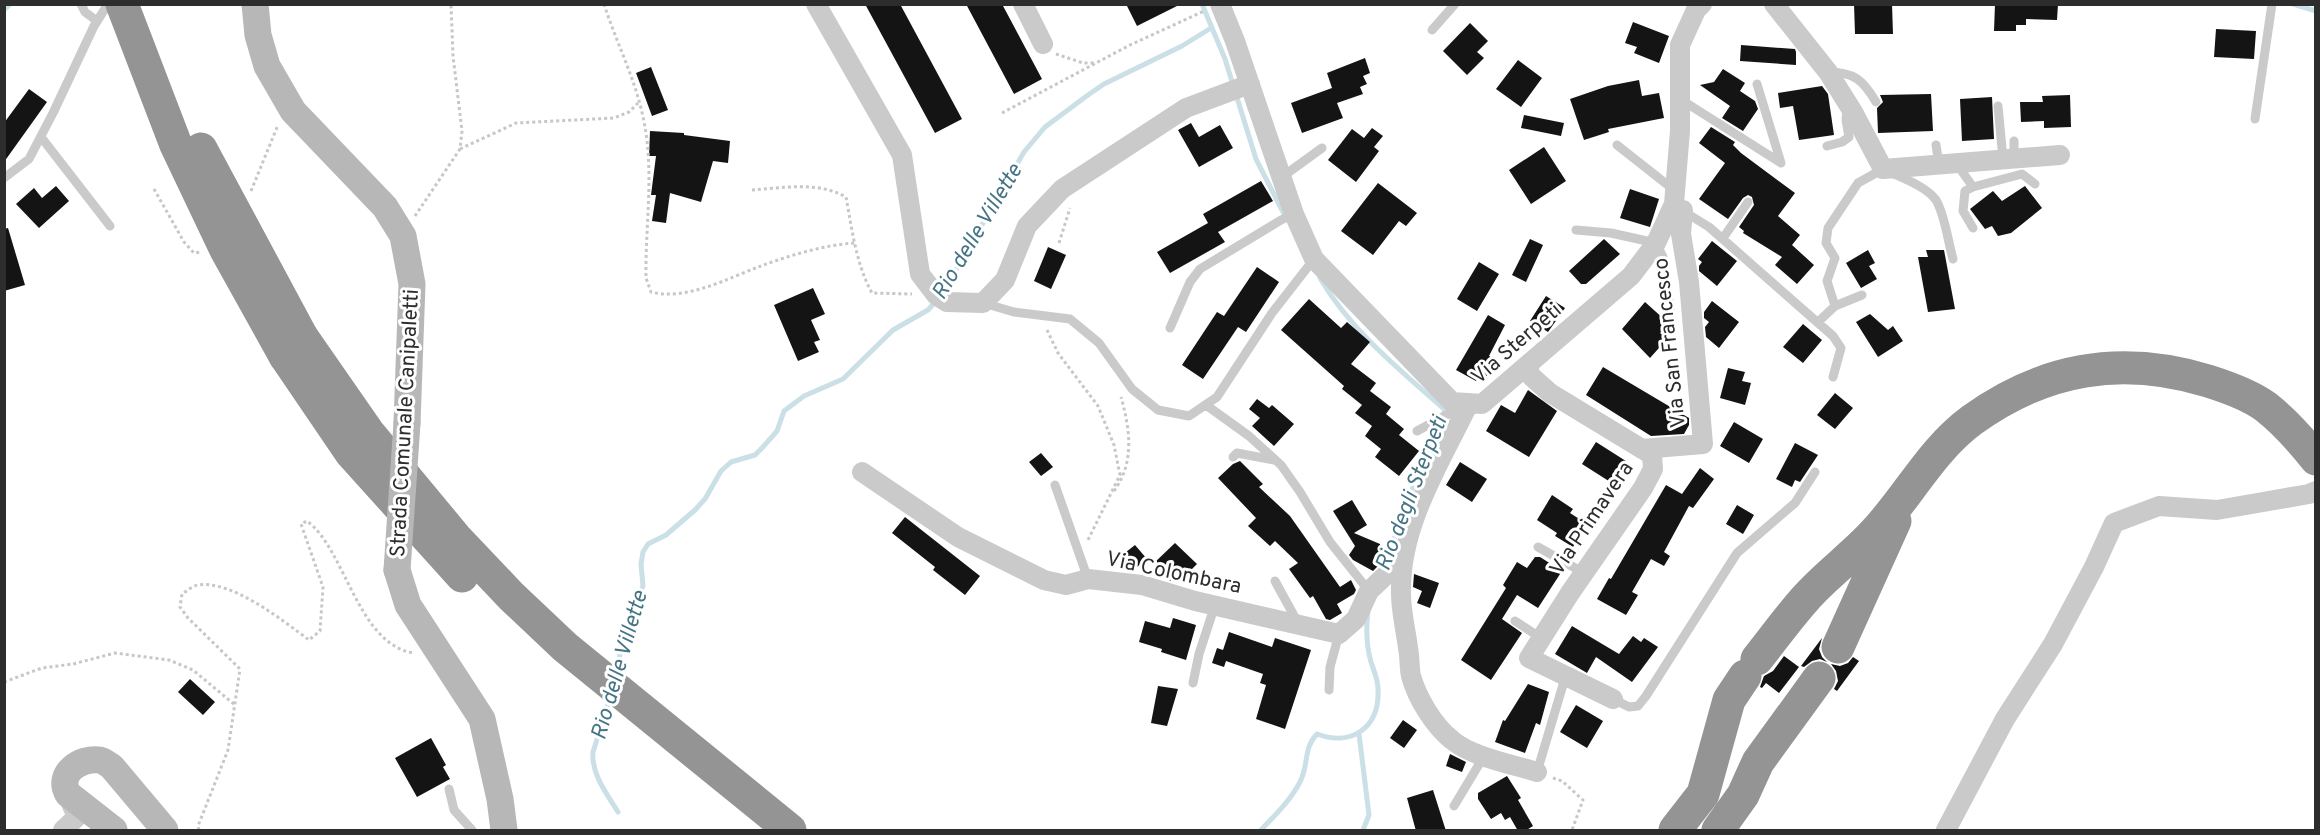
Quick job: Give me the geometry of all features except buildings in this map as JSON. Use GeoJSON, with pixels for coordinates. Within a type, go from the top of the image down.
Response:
{"type":"FeatureCollection","features":[{"type":"Feature","properties":{"kind":"highway"},"geometry":{"type":"LineString","coordinates":[[145,4],[195,137],[294,347]]}},
{"type":"Feature","properties":{"kind":"highway"},"geometry":{"type":"LineString","coordinates":[[110,13],[226,250],[294,347],[368,432],[450,547],[513,627],[571,680],[790,831]]}},
{"type":"Feature","properties":{"kind":"highway"},"geometry":{"type":"LineString","coordinates":[[1675,831],[1702,794],[1729,700],[1751,668],[1805,598],[1874,533],[1938,453],[1970,421],[1997,404],[2059,376],[2093,369],[2144,367],[2181,373],[2226,387],[2264,405],[2294,432],[2316,459]]}},
{"type":"Feature","properties":{"kind":"highway"},"geometry":{"type":"LineString","coordinates":[[1838,647],[1910,489]]}},
{"type":"Feature","properties":{"kind":"highway"},"geometry":{"type":"LineString","coordinates":[[1719,831],[1743,795],[1758,762],[1819,678]]}},
{"type":"Feature","properties":{"kind":"highway"},"geometry":{"type":"LineString","coordinates":[[674,750],[756,831]]}},
{"type":"Feature","properties":{"kind":"highway"},"geometry":{"type":"LineString","coordinates":[[1697,831],[1728,787],[1758,762]]}},
{"type":"Feature","properties":{"kind":"street","name":"Strada Comunale Canipaletti"},"geometry":{"type":"LineString","coordinates":[[255,4],[258,35],[267,66],[293,111],[385,207],[402,234],[412,285],[407,423],[397,570],[408,605],[482,719],[500,799],[504,831]]}},
{"type":"Feature","properties":{"kind":"street"},"geometry":{"type":"LineString","coordinates":[[816,4],[902,155],[920,274],[942,299],[983,303],[1005,279],[1027,226],[1062,189],[1186,108],[1240,87]]}},
{"type":"Feature","properties":{"kind":"street"},"geometry":{"type":"LineString","coordinates":[[1023,4],[1043,44]]}},
{"type":"Feature","properties":{"kind":"street","name":"Via Sterpeti"},"geometry":{"type":"LineString","coordinates":[[1220,4],[1240,87],[1282,177],[1290,216],[1311,263],[1452,402],[1482,404],[1631,276],[1656,243],[1677,202],[1680,45],[1696,10],[1702,4]]}},
{"type":"Feature","properties":{"kind":"street"},"geometry":{"type":"LineString","coordinates":[[1774,4],[1828,72],[1848,103],[1883,169],[1948,164],[2010,153],[2060,155]]}},
{"type":"Feature","properties":{"kind":"street","name":"Via San Francesco"},"geometry":{"type":"LineString","coordinates":[[1642,449],[1703,444],[1689,282],[1677,202]]}},
{"type":"Feature","properties":{"kind":"street","name":"Via Primavera"},"geometry":{"type":"LineString","coordinates":[[1526,366],[1532,377],[1550,393],[1652,455],[1653,469],[1643,488],[1528,658],[1565,678],[1613,699]]}},
{"type":"Feature","properties":{"kind":"street"},"geometry":{"type":"LineString","coordinates":[[1469,403],[1427,487],[1410,531],[1402,567],[1401,595],[1411,675],[1422,701],[1439,726],[1453,741],[1470,751],[1537,772]]}},
{"type":"Feature","properties":{"kind":"street","name":"Via Colombara"},"geometry":{"type":"LineString","coordinates":[[862,472],[958,537],[1044,580],[1066,585],[1088,579],[1142,585],[1339,634]]}},
{"type":"Feature","properties":{"kind":"street"},"geometry":{"type":"LineString","coordinates":[[1946,831],[2005,719],[2053,644],[2114,523],[2159,506],[2217,510],[2312,493]]}},
{"type":"Feature","properties":{"kind":"street"},"geometry":{"type":"LineString","coordinates":[[1339,634],[1356,619],[1373,589],[1388,573],[1402,567]]}},
{"type":"Feature","properties":{"kind":"street"},"geometry":{"type":"LineString","coordinates":[[100,831],[73,804],[63,786],[69,770],[87,761],[101,760],[112,767],[165,831]]}},
{"type":"Feature","properties":{"kind":"street"},"geometry":{"type":"LineString","coordinates":[[63,831],[73,804]]}},
{"type":"Feature","properties":{"kind":"street"},"geometry":{"type":"LineString","coordinates":[[73,804],[114,831]]}},
{"type":"Feature","properties":{"kind":"lane"},"geometry":{"type":"LineString","coordinates":[[81,4],[85,12],[110,13]]}},
{"type":"Feature","properties":{"kind":"lane"},"geometry":{"type":"LineString","coordinates":[[4,178],[29,159],[110,13],[108,4]]}},
{"type":"Feature","properties":{"kind":"lane"},"geometry":{"type":"LineString","coordinates":[[1432,30],[1455,4]]}},
{"type":"Feature","properties":{"kind":"lane"},"geometry":{"type":"LineString","coordinates":[[2255,119],[2272,6]]}},
{"type":"Feature","properties":{"kind":"lane"},"geometry":{"type":"LineString","coordinates":[[1828,72],[1844,72],[1855,77],[1869,90],[1876,102]]}},
{"type":"Feature","properties":{"kind":"lane"},"geometry":{"type":"LineString","coordinates":[[1680,99],[1781,163],[1757,84]]}},
{"type":"Feature","properties":{"kind":"lane"},"geometry":{"type":"LineString","coordinates":[[1827,147],[1849,137],[1846,120],[1848,103]]}},
{"type":"Feature","properties":{"kind":"lane"},"geometry":{"type":"LineString","coordinates":[[1998,106],[2010,153]]}},
{"type":"Feature","properties":{"kind":"lane"},"geometry":{"type":"LineString","coordinates":[[41,137],[110,226]]}},
{"type":"Feature","properties":{"kind":"lane"},"geometry":{"type":"LineString","coordinates":[[1936,144],[1948,164],[1973,187]]}},
{"type":"Feature","properties":{"kind":"lane"},"geometry":{"type":"LineString","coordinates":[[1617,145],[1677,202],[1723,238],[1833,336],[1841,348],[1833,377]]}},
{"type":"Feature","properties":{"kind":"lane"},"geometry":{"type":"LineString","coordinates":[[1282,177],[1322,148]]}},
{"type":"Feature","properties":{"kind":"lane"},"geometry":{"type":"LineString","coordinates":[[1835,306],[1827,280],[1835,258],[1826,243],[1828,228],[1858,183],[1883,169],[1934,198],[1941,210],[1953,259]]}},
{"type":"Feature","properties":{"kind":"lane"},"geometry":{"type":"LineString","coordinates":[[1973,228],[1963,211],[1965,191],[2022,174],[2035,184]]}},
{"type":"Feature","properties":{"kind":"lane"},"geometry":{"type":"LineString","coordinates":[[1723,238],[1748,202]]}},
{"type":"Feature","properties":{"kind":"lane"},"geometry":{"type":"LineString","coordinates":[[1170,328],[1190,282],[1200,269],[1290,216]]}},
{"type":"Feature","properties":{"kind":"lane"},"geometry":{"type":"LineString","coordinates":[[1576,230],[1611,233],[1656,243],[1663,256],[1672,322]]}},
{"type":"Feature","properties":{"kind":"lane"},"geometry":{"type":"LineString","coordinates":[[983,303],[1014,312],[1070,319],[1099,343],[1132,389],[1158,410],[1189,416],[1217,397],[1272,313],[1311,263]]}},
{"type":"Feature","properties":{"kind":"lane"},"geometry":{"type":"LineString","coordinates":[[1818,322],[1835,306],[1862,295]]}},
{"type":"Feature","properties":{"kind":"lane"},"geometry":{"type":"LineString","coordinates":[[1418,431],[1469,403]]}},
{"type":"Feature","properties":{"kind":"lane"},"geometry":{"type":"LineString","coordinates":[[1206,405],[1249,436],[1276,460],[1300,492],[1330,542],[1373,589]]}},
{"type":"Feature","properties":{"kind":"lane"},"geometry":{"type":"LineString","coordinates":[[1233,456],[1237,453],[1276,460]]}},
{"type":"Feature","properties":{"kind":"lane"},"geometry":{"type":"LineString","coordinates":[[1613,699],[1629,707],[1638,706],[1647,696],[1737,553],[1795,503],[1815,472]]}},
{"type":"Feature","properties":{"kind":"lane"},"geometry":{"type":"LineString","coordinates":[[1055,485],[1088,579]]}},
{"type":"Feature","properties":{"kind":"lane"},"geometry":{"type":"LineString","coordinates":[[1538,547],[1584,573]]}},
{"type":"Feature","properties":{"kind":"lane"},"geometry":{"type":"LineString","coordinates":[[1275,581],[1299,625]]}},
{"type":"Feature","properties":{"kind":"lane"},"geometry":{"type":"LineString","coordinates":[[1194,683],[1199,654],[1215,605]]}},
{"type":"Feature","properties":{"kind":"lane"},"geometry":{"type":"LineString","coordinates":[[1515,621],[1541,638]]}},
{"type":"Feature","properties":{"kind":"lane"},"geometry":{"type":"LineString","coordinates":[[1329,690],[1330,667],[1339,634]]}},
{"type":"Feature","properties":{"kind":"lane"},"geometry":{"type":"LineString","coordinates":[[1537,772],[1565,678]]}},
{"type":"Feature","properties":{"kind":"lane"},"geometry":{"type":"LineString","coordinates":[[1455,806],[1485,755]]}},
{"type":"Feature","properties":{"kind":"lane"},"geometry":{"type":"LineString","coordinates":[[449,789],[454,810],[472,831]]}},
{"type":"Feature","properties":{"kind":"path"},"geometry":{"type":"LineString","coordinates":[[402,234],[460,149],[462,131],[453,56],[451,4]]}},
{"type":"Feature","properties":{"kind":"path"},"geometry":{"type":"LineString","coordinates":[[604,4],[632,78],[643,117],[648,165],[646,278],[651,292],[664,295],[710,286],[807,252],[855,243]]}},
{"type":"Feature","properties":{"kind":"path"},"geometry":{"type":"LineString","coordinates":[[1002,113],[1197,14]]}},
{"type":"Feature","properties":{"kind":"path"},"geometry":{"type":"LineString","coordinates":[[1043,44],[1054,53],[1070,59],[1083,63],[1098,63]]}},
{"type":"Feature","properties":{"kind":"path"},"geometry":{"type":"LineString","coordinates":[[460,149],[516,123],[614,118],[629,112],[638,103]]}},
{"type":"Feature","properties":{"kind":"path"},"geometry":{"type":"LineString","coordinates":[[752,190],[799,187],[832,189],[846,198],[865,281],[872,293],[942,299]]}},
{"type":"Feature","properties":{"kind":"path"},"geometry":{"type":"LineString","coordinates":[[1046,316],[1047,329],[1059,353],[1098,406],[1114,445],[1120,475],[1082,557]]}},
{"type":"Feature","properties":{"kind":"path"},"geometry":{"type":"LineString","coordinates":[[1110,497],[1123,479],[1128,462],[1130,428],[1115,382],[1113,363]]}},
{"type":"Feature","properties":{"kind":"path"},"geometry":{"type":"LineString","coordinates":[[199,831],[198,826],[228,750],[240,669],[188,618],[180,607],[182,594],[195,585],[214,585],[276,615],[309,640],[320,631],[323,587],[301,524],[307,521],[325,542],[354,597],[376,629],[402,651],[444,659]]}},
{"type":"Feature","properties":{"kind":"path"},"geometry":{"type":"LineString","coordinates":[[4,682],[42,668],[73,664],[115,653],[169,660],[194,670],[236,705]]}},
{"type":"Feature","properties":{"kind":"path"},"geometry":{"type":"LineString","coordinates":[[1537,772],[1562,781],[1583,800],[1572,831]]}},
{"type":"Feature","properties":{"kind":"waterway"},"geometry":{"type":"LineString","coordinates":[[4,10],[10,4]]}},
{"type":"Feature","properties":{"kind":"waterway","name":"Rio degli Sterpeti"},"geometry":{"type":"LineString","coordinates":[[1202,4],[1225,59],[1256,159],[1287,220]]}},
{"type":"Feature","properties":{"kind":"waterway","name":"Rio degli Sterpeti"},"geometry":{"type":"LineString","coordinates":[[2293,4],[2316,11]]}},
{"type":"Feature","properties":{"kind":"waterway","name":"Rio delle Villette"},"geometry":{"type":"LineString","coordinates":[[942,294],[1024,152],[1045,127],[1104,84],[1182,46],[1211,28]]}},
{"type":"Feature","properties":{"kind":"waterway","name":"Rio degli Sterpeti"},"geometry":{"type":"LineString","coordinates":[[1320,278],[1332,297],[1361,332],[1445,410],[1413,487],[1383,569]]}},
{"type":"Feature","properties":{"kind":"waterway","name":"Rio delle Villette"},"geometry":{"type":"LineString","coordinates":[[616,675],[625,628],[643,586],[641,564],[643,552],[648,544],[666,535],[695,510],[705,499],[721,471],[731,462],[755,455],[777,431],[784,411],[804,396],[843,379],[893,330],[928,310],[936,301]]}},
{"type":"Feature","properties":{"kind":"waterway"},"geometry":{"type":"LineString","coordinates":[[1261,830],[1296,789],[1303,776],[1310,745],[1317,734],[1341,738],[1352,736],[1369,724],[1374,714],[1378,686],[1368,649],[1368,611]]}},
{"type":"Feature","properties":{"kind":"waterway","name":"Rio delle Villette"},"geometry":{"type":"LineString","coordinates":[[610,698],[593,752],[593,760],[601,784],[618,812]]}},
{"type":"Feature","properties":{"kind":"waterway","name":"Rio degli Sterpeti"},"geometry":{"type":"LineString","coordinates":[[1359,734],[1369,815],[1363,830]]}}]}
